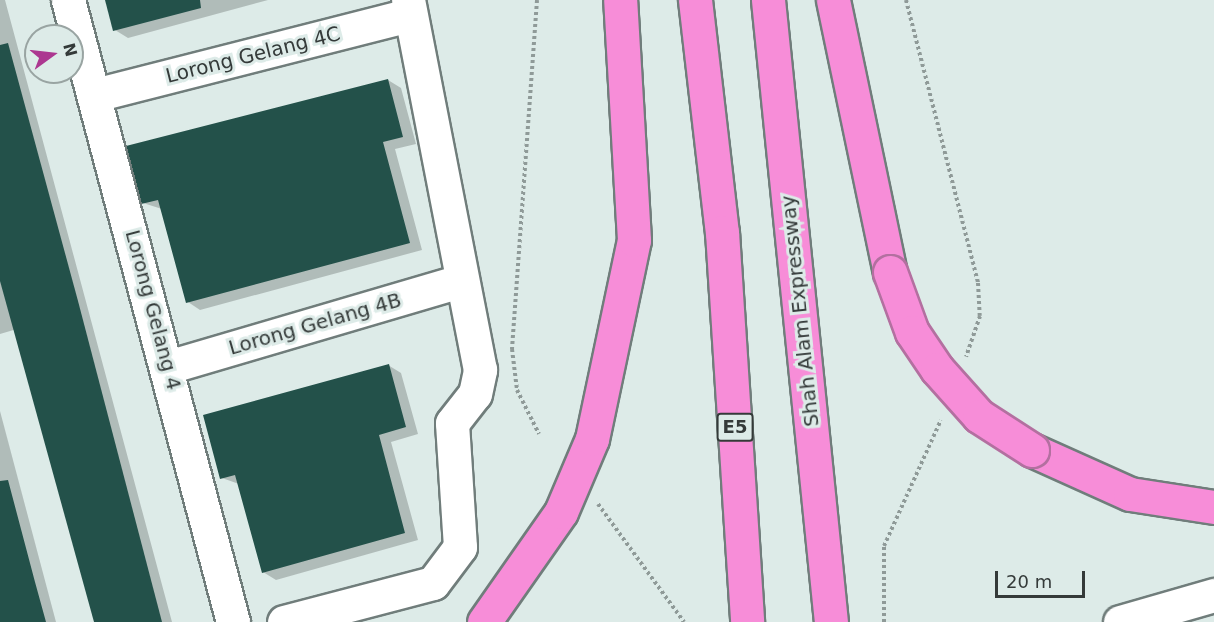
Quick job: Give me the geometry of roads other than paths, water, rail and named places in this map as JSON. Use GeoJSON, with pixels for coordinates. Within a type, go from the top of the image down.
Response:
{"type":"FeatureCollection","features":[{"type":"Feature","properties":{"kind":"highway"},"geometry":{"type":"LineString","coordinates":[[484,622],[561,512],[592,439],[634,240],[620,0]]}},
{"type":"Feature","properties":{"kind":"highway","name":"E5"},"geometry":{"type":"LineString","coordinates":[[695,0],[722,232],[747,622]]}},
{"type":"Feature","properties":{"kind":"highway","name":"Shah Alam Expressway"},"geometry":{"type":"LineString","coordinates":[[768,0],[831,622]]}},
{"type":"Feature","properties":{"kind":"highway"},"geometry":{"type":"LineString","coordinates":[[833,0],[890,272],[912,332],[937,369],[979,416],[1032,450],[1130,494],[1214,507]]}},
{"type":"Feature","properties":{"kind":"street","name":"Lorong Gelang 4"},"geometry":{"type":"LineString","coordinates":[[68,0],[168,368],[233,622]]}},
{"type":"Feature","properties":{"kind":"street","name":"Lorong Gelang 4C"},"geometry":{"type":"LineString","coordinates":[[95,95],[409,7]]}},
{"type":"Feature","properties":{"kind":"street"},"geometry":{"type":"LineString","coordinates":[[284,622],[433,584],[452,564],[461,520],[452,423],[475,393],[480,370],[409,7]]}},
{"type":"Feature","properties":{"kind":"street","name":"Lorong Gelang 4B"},"geometry":{"type":"LineString","coordinates":[[168,368],[461,281]]}},
{"type":"Feature","properties":{"kind":"street"},"geometry":{"type":"LineString","coordinates":[[1120,622],[1214,596]]}}]}
